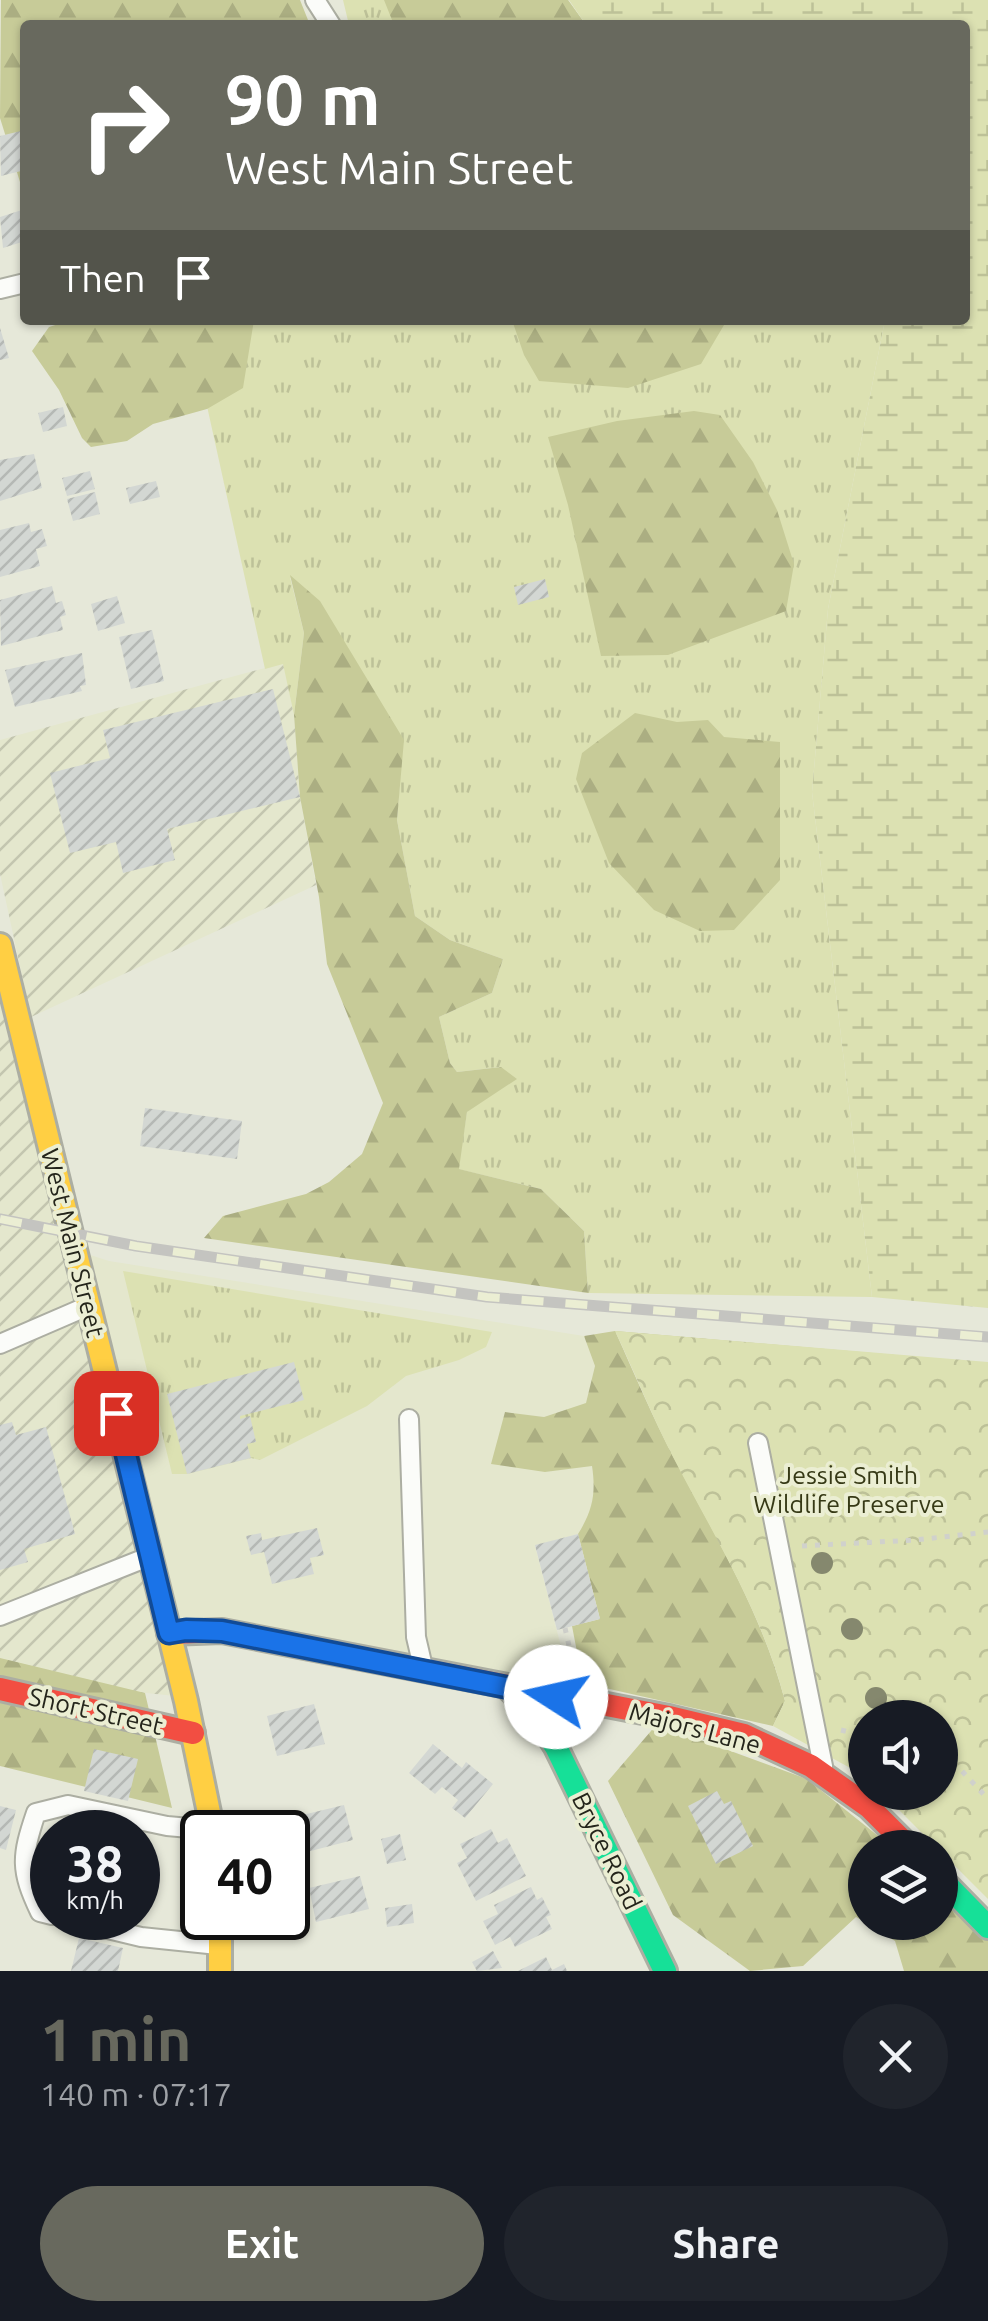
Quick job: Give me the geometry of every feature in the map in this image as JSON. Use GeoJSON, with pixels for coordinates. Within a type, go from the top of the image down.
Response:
{"type":"FeatureCollection","features":[{"type":"Feature","properties":{"kind":"street","name":"West Main Street"},"geometry":{"type":"LineString","coordinates":[[0,945],[151,1556],[209,1810]]}},
{"type":"Feature","properties":{"kind":"street","name":"Majors Lane"},"geometry":{"type":"LineString","coordinates":[[169,1633],[222,1631],[670,1717],[744,1736],[811,1766],[868,1807],[892,1830]]}},
{"type":"Feature","properties":{"kind":"street","name":"Bryce Road"},"geometry":{"type":"LineString","coordinates":[[508,1688],[534,1713],[556,1747],[665,1971]]}},
{"type":"Feature","properties":{"kind":"street","name":"Short Street"},"geometry":{"type":"LineString","coordinates":[[0,1689],[193,1733]]}},
{"type":"Feature","properties":{"kind":"street"},"geometry":{"type":"LineString","coordinates":[[958,1897],[988,1928]]}},
{"type":"Feature","properties":{"kind":"street"},"geometry":{"type":"LineString","coordinates":[[220,1971],[221,1940]]}},
{"type":"Feature","properties":{"kind":"lane"},"geometry":{"type":"LineString","coordinates":[[0,1344],[89,1306]]}},
{"type":"Feature","properties":{"kind":"lane"},"geometry":{"type":"LineString","coordinates":[[409,1419],[416,1637],[424,1672]]}},
{"type":"Feature","properties":{"kind":"lane"},"geometry":{"type":"LineString","coordinates":[[758,1443],[825,1777]]}},
{"type":"Feature","properties":{"kind":"lane"},"geometry":{"type":"LineString","coordinates":[[0,1616],[151,1556]]}},
{"type":"Feature","properties":{"kind":"lane"},"geometry":{"type":"LineString","coordinates":[[50,1810],[68,1805],[92,1810]]}},
{"type":"Feature","properties":{"kind":"lane"},"geometry":{"type":"LineString","coordinates":[[30,1831],[25,1846],[24,1880],[30,1892]]}},
{"type":"Feature","properties":{"kind":"lane"},"geometry":{"type":"LineString","coordinates":[[160,1939],[221,1945]]}},
{"type":"Feature","properties":{"kind":"path"},"geometry":{"type":"LineString","coordinates":[[809,1546],[988,1532]]}},
{"type":"Feature","properties":{"kind":"path"},"geometry":{"type":"LineString","coordinates":[[565,1628],[574,1667]]}},
{"type":"Feature","properties":{"kind":"path"},"geometry":{"type":"LineString","coordinates":[[841,1730],[848,1732]]}},
{"type":"Feature","properties":{"kind":"path"},"geometry":{"type":"LineString","coordinates":[[958,1768],[988,1799]]}},
{"type":"Feature","properties":{"kind":"shaded area"},"geometry":{"type":"Polygon","coordinates":[[[283,663],[294,715],[300,797],[316,885],[31,1017],[0,874],[0,740],[283,663]]]}},
{"type":"Feature","properties":{"kind":"shaded area"},"geometry":{"type":"Polygon","coordinates":[[[0,945],[185,1697],[136,1692],[0,1659],[0,945]]]}},
{"type":"Feature","properties":{"kind":"shaded area"},"geometry":{"type":"Polygon","coordinates":[[[87,1254],[109,1261],[584,1336],[595,1366],[586,1404],[544,1417],[505,1413],[545,1472],[592,1465],[595,1491],[590,1515],[578,1534],[535,1546],[573,1693],[174,1626],[87,1254]]]}},
{"type":"Feature","properties":{"kind":"green space"},"geometry":{"type":"Polygon","coordinates":[[[1,0],[300,0],[308,20],[20,20],[20,182],[0,118],[1,0]]]}},
{"type":"Feature","properties":{"kind":"green space"},"geometry":{"type":"Polygon","coordinates":[[[343,0],[568,0],[582,20],[348,20],[343,0]]]}},
{"type":"Feature","properties":{"kind":"green space"},"geometry":{"type":"Polygon","coordinates":[[[384,0],[568,0],[582,20],[392,20],[384,0]]]}},
{"type":"Feature","properties":{"kind":"green space"},"geometry":{"type":"Polygon","coordinates":[[[569,0],[988,0],[988,1308],[872,1297],[812,792],[828,609],[884,325],[970,325],[970,20],[583,20],[569,0]]]}},
{"type":"Feature","properties":{"kind":"green space"},"geometry":{"type":"Polygon","coordinates":[[[189,325],[884,325],[828,609],[812,792],[872,1297],[588,1293],[584,1231],[541,1189],[458,1169],[467,1112],[501,1067],[457,1072],[450,1063],[439,1017],[492,993],[503,959],[450,940],[415,916],[397,820],[403,740],[290,577],[304,633],[294,715],[283,664],[265,669],[189,325]]]}},
{"type":"Feature","properties":{"kind":"green space"},"geometry":{"type":"Polygon","coordinates":[[[253,325],[243,388],[207,409],[153,424],[127,441],[91,447],[32,351],[49,327],[253,325]]]}},
{"type":"Feature","properties":{"kind":"green space"},"geometry":{"type":"Polygon","coordinates":[[[514,325],[724,325],[701,364],[628,388],[539,381],[514,325]]]}},
{"type":"Feature","properties":{"kind":"green space"},"geometry":{"type":"Polygon","coordinates":[[[694,411],[720,415],[753,462],[777,510],[794,564],[786,611],[668,655],[601,656],[568,505],[548,437],[617,421],[694,411]]]}},
{"type":"Feature","properties":{"kind":"green space"},"geometry":{"type":"Polygon","coordinates":[[[290,575],[320,601],[404,740],[397,820],[415,916],[450,940],[503,959],[492,993],[439,1017],[450,1063],[457,1072],[501,1067],[517,1079],[467,1112],[459,1169],[541,1189],[584,1231],[588,1293],[204,1238],[223,1216],[306,1194],[329,1182],[362,1154],[383,1103],[327,964],[300,797],[294,715],[304,633],[290,575]]]}},
{"type":"Feature","properties":{"kind":"green space"},"geometry":{"type":"Polygon","coordinates":[[[635,713],[677,722],[708,720],[724,737],[780,742],[780,880],[734,930],[700,931],[654,910],[609,863],[576,779],[582,753],[635,713]]]}},
{"type":"Feature","properties":{"kind":"green space"},"geometry":{"type":"Polygon","coordinates":[[[123,1271],[492,1332],[486,1347],[459,1360],[406,1376],[367,1406],[260,1460],[251,1458],[172,1474],[123,1271]]]}},
{"type":"Feature","properties":{"kind":"green space"},"geometry":{"type":"Polygon","coordinates":[[[615,1331],[988,1363],[616,1333],[764,1637],[785,1701],[773,1726],[583,1683],[572,1626],[600,1619],[578,1534],[592,1501],[592,1466],[545,1472],[491,1464],[505,1412],[544,1417],[586,1403],[595,1366],[584,1336],[615,1331]]]}},
{"type":"Feature","properties":{"kind":"green space","name":"Jessie Smith Wildlife Preserve"},"geometry":{"type":"Polygon","coordinates":[[[615,1331],[988,1362],[988,1899],[958,1869],[958,1830],[919,1830],[899,1810],[958,1810],[958,1700],[848,1700],[848,1767],[773,1726],[785,1701],[764,1637],[665,1442],[615,1331]]]}},
{"type":"Feature","properties":{"kind":"green space"},"geometry":{"type":"Polygon","coordinates":[[[0,1658],[145,1693],[172,1808],[0,1766],[0,1658]]]}},
{"type":"Feature","properties":{"kind":"green space"},"geometry":{"type":"Polygon","coordinates":[[[657,1724],[807,1779],[871,1830],[848,1830],[848,1924],[803,1966],[750,1971],[673,1915],[608,1781],[657,1724]]]}},
{"type":"Feature","properties":{"kind":"green space"},"geometry":{"type":"Polygon","coordinates":[[[958,1910],[988,1938],[988,1971],[904,1971],[895,1941],[958,1940],[958,1910]]]}},
{"type":"Feature","properties":{"kind":"building"},"geometry":{"type":"Polygon","coordinates":[[[20,131],[20,171],[1,176],[0,136],[20,131]]]}},
{"type":"Feature","properties":{"kind":"building"},"geometry":{"type":"Polygon","coordinates":[[[20,211],[20,243],[3,248],[0,217],[20,211]]]}},
{"type":"Feature","properties":{"kind":"building"},"geometry":{"type":"Polygon","coordinates":[[[0,328],[9,358],[0,360],[0,328]]]}},
{"type":"Feature","properties":{"kind":"building"},"geometry":{"type":"Polygon","coordinates":[[[63,407],[67,426],[43,432],[38,413],[63,407]]]}},
{"type":"Feature","properties":{"kind":"building"},"geometry":{"type":"Polygon","coordinates":[[[34,454],[42,488],[0,501],[0,460],[34,454]]]}},
{"type":"Feature","properties":{"kind":"building"},"geometry":{"type":"Polygon","coordinates":[[[90,471],[95,489],[67,496],[62,478],[90,471]]]}},
{"type":"Feature","properties":{"kind":"building"},"geometry":{"type":"Polygon","coordinates":[[[156,481],[160,497],[130,504],[126,488],[156,481]]]}},
{"type":"Feature","properties":{"kind":"building"},"geometry":{"type":"Polygon","coordinates":[[[95,492],[100,514],[73,521],[67,499],[95,492]]]}},
{"type":"Feature","properties":{"kind":"building"},"geometry":{"type":"Polygon","coordinates":[[[29,523],[31,532],[42,529],[47,546],[36,549],[40,566],[0,577],[0,530],[29,523]]]}},
{"type":"Feature","properties":{"kind":"building"},"geometry":{"type":"Polygon","coordinates":[[[545,579],[549,597],[518,605],[514,587],[545,579]]]}},
{"type":"Feature","properties":{"kind":"building"},"geometry":{"type":"Polygon","coordinates":[[[52,586],[56,603],[62,601],[66,615],[60,617],[63,630],[1,646],[0,600],[52,586]]]}},
{"type":"Feature","properties":{"kind":"building"},"geometry":{"type":"Polygon","coordinates":[[[117,596],[125,623],[98,631],[91,604],[117,596]]]}},
{"type":"Feature","properties":{"kind":"building"},"geometry":{"type":"Polygon","coordinates":[[[152,630],[164,681],[131,689],[119,637],[152,630]]]}},
{"type":"Feature","properties":{"kind":"building"},"geometry":{"type":"Polygon","coordinates":[[[82,653],[86,685],[80,686],[82,691],[15,707],[5,670],[82,653]]]}},
{"type":"Feature","properties":{"kind":"building"},"geometry":{"type":"Polygon","coordinates":[[[273,689],[300,797],[167,829],[175,860],[123,873],[116,842],[70,853],[50,773],[110,758],[103,730],[273,689]]]}},
{"type":"Feature","properties":{"kind":"building"},"geometry":{"type":"Polygon","coordinates":[[[145,1108],[242,1121],[237,1159],[140,1146],[145,1108]]]}},
{"type":"Feature","properties":{"kind":"building"},"geometry":{"type":"Polygon","coordinates":[[[294,1362],[304,1400],[240,1416],[250,1416],[256,1442],[247,1444],[251,1458],[187,1474],[167,1394],[294,1362]]]}},
{"type":"Feature","properties":{"kind":"building"},"geometry":{"type":"Polygon","coordinates":[[[12,1422],[16,1435],[46,1427],[75,1534],[24,1549],[28,1562],[0,1570],[0,1425],[12,1422]]]}},
{"type":"Feature","properties":{"kind":"building"},"geometry":{"type":"Polygon","coordinates":[[[317,1528],[324,1555],[310,1558],[314,1574],[272,1584],[264,1552],[251,1555],[246,1536],[261,1533],[262,1540],[317,1528]]]}},
{"type":"Feature","properties":{"kind":"building"},"geometry":{"type":"Polygon","coordinates":[[[578,1534],[600,1619],[557,1630],[535,1545],[578,1534]]]}},
{"type":"Feature","properties":{"kind":"building"},"geometry":{"type":"Polygon","coordinates":[[[314,1704],[325,1744],[277,1756],[267,1716],[314,1704]]]}},
{"type":"Feature","properties":{"kind":"building"},"geometry":{"type":"Polygon","coordinates":[[[433,1744],[462,1768],[466,1762],[493,1784],[465,1818],[452,1808],[458,1800],[442,1787],[435,1794],[409,1773],[433,1744]]]}},
{"type":"Feature","properties":{"kind":"building"},"geometry":{"type":"Polygon","coordinates":[[[94,1749],[138,1759],[128,1801],[84,1791],[94,1749]]]}},
{"type":"Feature","properties":{"kind":"building"},"geometry":{"type":"Polygon","coordinates":[[[717,1791],[724,1804],[731,1801],[753,1846],[716,1864],[688,1806],[717,1791]]]}},
{"type":"Feature","properties":{"kind":"building"},"geometry":{"type":"Polygon","coordinates":[[[344,1805],[353,1840],[310,1851],[310,1813],[344,1805]]]}},
{"type":"Feature","properties":{"kind":"building"},"geometry":{"type":"Polygon","coordinates":[[[0,1806],[16,1810],[6,1850],[0,1848],[0,1806]]]}},
{"type":"Feature","properties":{"kind":"building"},"geometry":{"type":"Polygon","coordinates":[[[491,1829],[498,1843],[507,1838],[526,1876],[476,1901],[457,1863],[467,1858],[460,1844],[491,1829]]]}},
{"type":"Feature","properties":{"kind":"building"},"geometry":{"type":"Polygon","coordinates":[[[400,1834],[406,1860],[387,1864],[381,1839],[400,1834]]]}},
{"type":"Feature","properties":{"kind":"building"},"geometry":{"type":"Polygon","coordinates":[[[360,1876],[369,1909],[316,1922],[310,1888],[360,1876]]]}},
{"type":"Feature","properties":{"kind":"building"},"geometry":{"type":"Polygon","coordinates":[[[531,1887],[537,1900],[542,1897],[551,1915],[546,1917],[552,1929],[515,1947],[510,1937],[495,1945],[483,1921],[498,1914],[494,1905],[531,1887]]]}},
{"type":"Feature","properties":{"kind":"building"},"geometry":{"type":"Polygon","coordinates":[[[412,1904],[414,1923],[387,1927],[385,1908],[412,1904]]]}},
{"type":"Feature","properties":{"kind":"building"},"geometry":{"type":"Polygon","coordinates":[[[79,1940],[123,1948],[118,1971],[71,1971],[79,1940]]]}},
{"type":"Feature","properties":{"kind":"building"},"geometry":{"type":"Polygon","coordinates":[[[493,1951],[502,1968],[477,1971],[472,1962],[493,1951]]]}},
{"type":"Feature","properties":{"kind":"building"},"geometry":{"type":"Polygon","coordinates":[[[546,1957],[552,1970],[564,1964],[567,1971],[518,1971],[546,1957]]]}},
{"type":"Feature","properties":{"kind":"railway"},"geometry":{"type":"LineString","coordinates":[[0,1219],[136,1246],[487,1297],[988,1337]]}},
{"type":"Feature","properties":{"kind":"traffic: fast"},"geometry":{"type":"LineString","coordinates":[[508,1688],[534,1713],[556,1747],[665,1971]]}},
{"type":"Feature","properties":{"kind":"traffic: fast"},"geometry":{"type":"LineString","coordinates":[[958,1896],[988,1927]]}},
{"type":"Feature","properties":{"kind":"traffic: slow"},"geometry":{"type":"LineString","coordinates":[[0,945],[186,1701],[208,1810]]}},
{"type":"Feature","properties":{"kind":"traffic: slow"},"geometry":{"type":"LineString","coordinates":[[220,1940],[220,1971]]}},
{"type":"Feature","properties":{"kind":"traffic: jam"},"geometry":{"type":"LineString","coordinates":[[169,1633],[222,1631],[744,1735],[811,1766],[869,1807],[892,1830]]}},
{"type":"Feature","properties":{"kind":"traffic: jam"},"geometry":{"type":"LineString","coordinates":[[0,1689],[193,1733]]}},
{"type":"Feature","properties":{"kind":"route"},"geometry":{"type":"LineString","coordinates":[[116,1413],[169,1633],[222,1631],[556,1697]]}}]}
